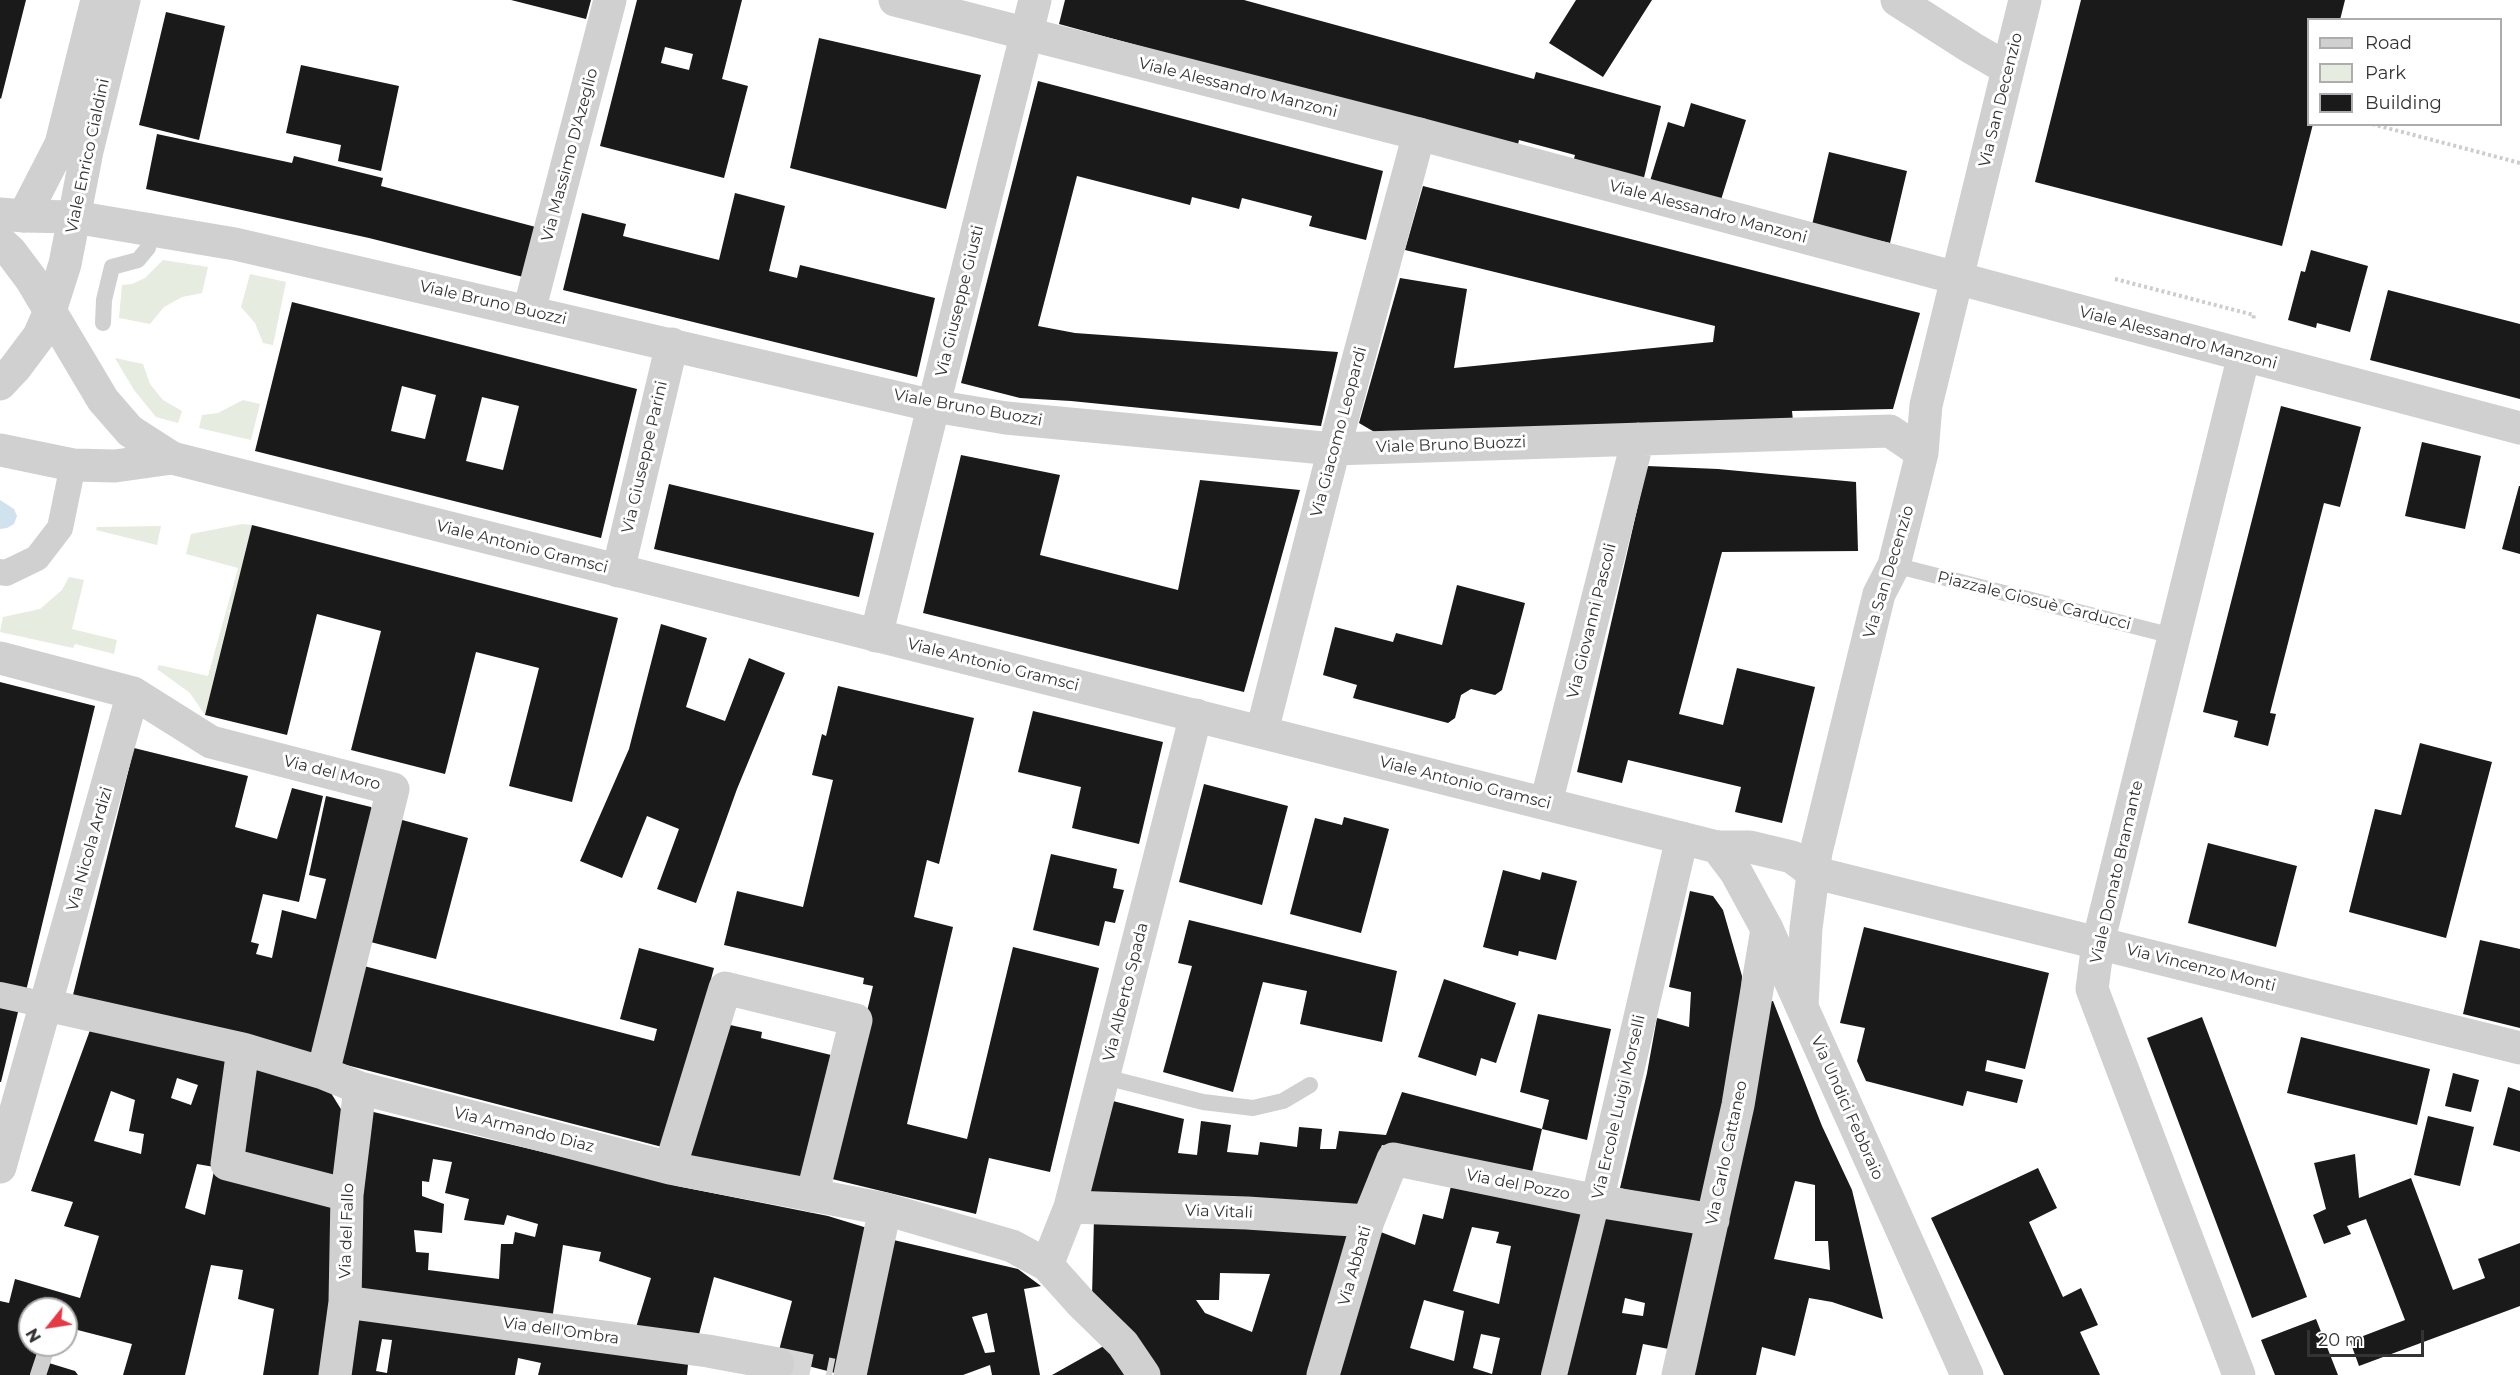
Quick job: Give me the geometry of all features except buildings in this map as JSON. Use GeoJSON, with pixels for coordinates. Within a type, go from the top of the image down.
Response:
{"type":"FeatureCollection","features":[{"type":"Feature","properties":{"kind":"street","name":"Viale Enrico Cialdini"},"geometry":{"type":"LineString","coordinates":[[12,215],[61,144],[97,0]]}},
{"type":"Feature","properties":{"kind":"street","name":"Viale Enrico Cialdini"},"geometry":{"type":"LineString","coordinates":[[0,384],[39,336],[50,311],[65,264],[87,151],[124,0]]}},
{"type":"Feature","properties":{"kind":"street","name":"Via Massimo D'Azeglio"},"geometry":{"type":"LineString","coordinates":[[529,311],[610,0]]}},
{"type":"Feature","properties":{"kind":"street","name":"Viale Alessandro Manzoni"},"geometry":{"type":"LineString","coordinates":[[895,0],[1419,134],[2520,428]]}},
{"type":"Feature","properties":{"kind":"street","name":"Via Giuseppe Giusti"},"geometry":{"type":"LineString","coordinates":[[876,636],[1035,0]]}},
{"type":"Feature","properties":{"kind":"street"},"geometry":{"type":"LineString","coordinates":[[1897,0],[2008,69]]}},
{"type":"Feature","properties":{"kind":"street","name":"Via San Decenzio"},"geometry":{"type":"LineString","coordinates":[[1802,1006],[1806,928],[1812,872],[1880,594],[1894,565],[1922,453],[1926,405],[2025,0]]}},
{"type":"Feature","properties":{"kind":"street","name":"Via Giacomo Leopardi"},"geometry":{"type":"LineString","coordinates":[[1262,731],[1334,449],[1419,134]]}},
{"type":"Feature","properties":{"kind":"street","name":"Viale Bruno Buozzi"},"geometry":{"type":"LineString","coordinates":[[12,215],[74,217],[235,244],[934,406],[1006,418],[1334,449],[1890,431],[1922,453]]}},
{"type":"Feature","properties":{"kind":"street","name":"Viale Antonio Gramsci"},"geometry":{"type":"LineString","coordinates":[[0,242],[10,251],[31,279],[110,408],[130,431],[172,458],[1717,847],[1750,847],[1792,857],[1812,872]]}},
{"type":"Feature","properties":{"kind":"street","name":"Via Giuseppe Parini"},"geometry":{"type":"LineString","coordinates":[[618,571],[672,344]]}},
{"type":"Feature","properties":{"kind":"street","name":"Viale Donato Bramante"},"geometry":{"type":"LineString","coordinates":[[2239,1375],[2092,988],[2098,943],[2244,355]]}},
{"type":"Feature","properties":{"kind":"street","name":"Via Giovanni Pascoli"},"geometry":{"type":"LineString","coordinates":[[1546,803],[1638,439]]}},
{"type":"Feature","properties":{"kind":"street","name":"Viale Antonio Gramsci"},"geometry":{"type":"LineString","coordinates":[[0,450],[74,465],[115,466],[172,458]]}},
{"type":"Feature","properties":{"kind":"street"},"geometry":{"type":"LineString","coordinates":[[0,572],[6,573],[37,558],[60,528],[74,465]]}},
{"type":"Feature","properties":{"kind":"street","name":"Via del Moro"},"geometry":{"type":"LineString","coordinates":[[0,658],[133,693],[211,742],[393,789],[323,1073]]}},
{"type":"Feature","properties":{"kind":"street","name":"Via Nicola Ardizi"},"geometry":{"type":"LineString","coordinates":[[0,1167],[133,693]]}},
{"type":"Feature","properties":{"kind":"street","name":"Via Alberto Spada"},"geometry":{"type":"LineString","coordinates":[[1047,1265],[1070,1207],[1197,715]]}},
{"type":"Feature","properties":{"kind":"street","name":"Via Ercole Luigi Morselli"},"geometry":{"type":"LineString","coordinates":[[1554,1375],[1682,838]]}},
{"type":"Feature","properties":{"kind":"street","name":"Via Undici Febbraio"},"geometry":{"type":"LineString","coordinates":[[1717,847],[1736,872],[1767,929],[1967,1375]]}},
{"type":"Feature","properties":{"kind":"street","name":"Via Vincenzo Monti"},"geometry":{"type":"LineString","coordinates":[[1812,872],[2520,1048]]}},
{"type":"Feature","properties":{"kind":"street","name":"Via Carlo Cattaneo"},"geometry":{"type":"LineString","coordinates":[[1678,1375],[1738,1105],[1767,929]]}},
{"type":"Feature","properties":{"kind":"street"},"geometry":{"type":"LineString","coordinates":[[670,1168],[725,988],[856,1020],[812,1196]]}},
{"type":"Feature","properties":{"kind":"street","name":"Via Armando Diaz"},"geometry":{"type":"LineString","coordinates":[[0,995],[243,1049],[323,1073],[360,1088],[670,1168],[885,1209],[1012,1246],[1047,1265],[1081,1303],[1123,1344],[1144,1375]]}},
{"type":"Feature","properties":{"kind":"street"},"geometry":{"type":"LineString","coordinates":[[243,1049],[227,1164],[347,1195]]}},
{"type":"Feature","properties":{"kind":"street","name":"Via del Fallo"},"geometry":{"type":"LineString","coordinates":[[335,1375],[345,1302],[347,1195],[360,1088]]}},
{"type":"Feature","properties":{"kind":"street","name":"Via del Pozzo"},"geometry":{"type":"LineString","coordinates":[[1393,1159],[1596,1200],[1713,1220]]}},
{"type":"Feature","properties":{"kind":"street","name":"Via Abbati"},"geometry":{"type":"LineString","coordinates":[[1323,1375],[1368,1221],[1393,1159]]}},
{"type":"Feature","properties":{"kind":"street","name":"Via Vitali"},"geometry":{"type":"LineString","coordinates":[[1070,1207],[1247,1213],[1368,1221]]}},
{"type":"Feature","properties":{"kind":"street"},"geometry":{"type":"LineString","coordinates":[[850,1375],[885,1209]]}},
{"type":"Feature","properties":{"kind":"street","name":"Via dell'Ombra"},"geometry":{"type":"LineString","coordinates":[[345,1302],[708,1351],[778,1364]]}},
{"type":"Feature","properties":{"kind":"lane"},"geometry":{"type":"LineString","coordinates":[[103,323],[104,300],[112,267],[138,260],[148,248],[150,229]]}},
{"type":"Feature","properties":{"kind":"lane","name":"Piazzale Giosuè Carducci"},"geometry":{"type":"LineString","coordinates":[[1894,565],[2174,636]]}},
{"type":"Feature","properties":{"kind":"lane"},"geometry":{"type":"LineString","coordinates":[[1105,1077],[1203,1102],[1253,1108],[1283,1101],[1310,1085]]}},
{"type":"Feature","properties":{"kind":"lane"},"geometry":{"type":"LineString","coordinates":[[38,1375],[44,1357]]}},
{"type":"Feature","properties":{"kind":"path"},"geometry":{"type":"LineString","coordinates":[[2379,126],[2520,164]]}},
{"type":"Feature","properties":{"kind":"green space"},"geometry":{"type":"Polygon","coordinates":[[[163,260],[208,267],[202,293],[182,297],[164,307],[150,324],[119,318],[122,285],[132,284],[145,278],[163,260]]]}},
{"type":"Feature","properties":{"kind":"green space"},"geometry":{"type":"Polygon","coordinates":[[[250,274],[286,282],[273,345],[263,343],[255,323],[241,307],[250,274]]]}},
{"type":"Feature","properties":{"kind":"green space"},"geometry":{"type":"Polygon","coordinates":[[[115,358],[143,364],[150,384],[163,400],[182,411],[178,423],[156,417],[134,390],[115,358]]]}},
{"type":"Feature","properties":{"kind":"green space"},"geometry":{"type":"Polygon","coordinates":[[[243,400],[260,404],[251,440],[199,428],[202,415],[218,413],[243,400]]]}},
{"type":"Feature","properties":{"kind":"green space"},"geometry":{"type":"Polygon","coordinates":[[[242,524],[252,525],[231,610],[227,611],[230,612],[205,715],[190,693],[157,669],[159,665],[208,676],[238,568],[186,554],[191,534],[242,524]]]}},
{"type":"Feature","properties":{"kind":"green space"},"geometry":{"type":"Polygon","coordinates":[[[161,526],[157,545],[96,530],[97,527],[161,526]]]}},
{"type":"Feature","properties":{"kind":"green space"},"geometry":{"type":"Polygon","coordinates":[[[69,577],[84,580],[72,629],[117,640],[114,654],[75,644],[73,648],[0,632],[3,617],[40,609],[62,590],[69,577]]]}},
{"type":"Feature","properties":{"kind":"water"},"geometry":{"type":"Polygon","coordinates":[[[0,500],[14,509],[17,516],[14,524],[0,529],[0,500]]]}},
{"type":"Feature","properties":{"kind":"tunnel"},"geometry":{"type":"LineString","coordinates":[[778,1364],[832,1375]]}}]}
